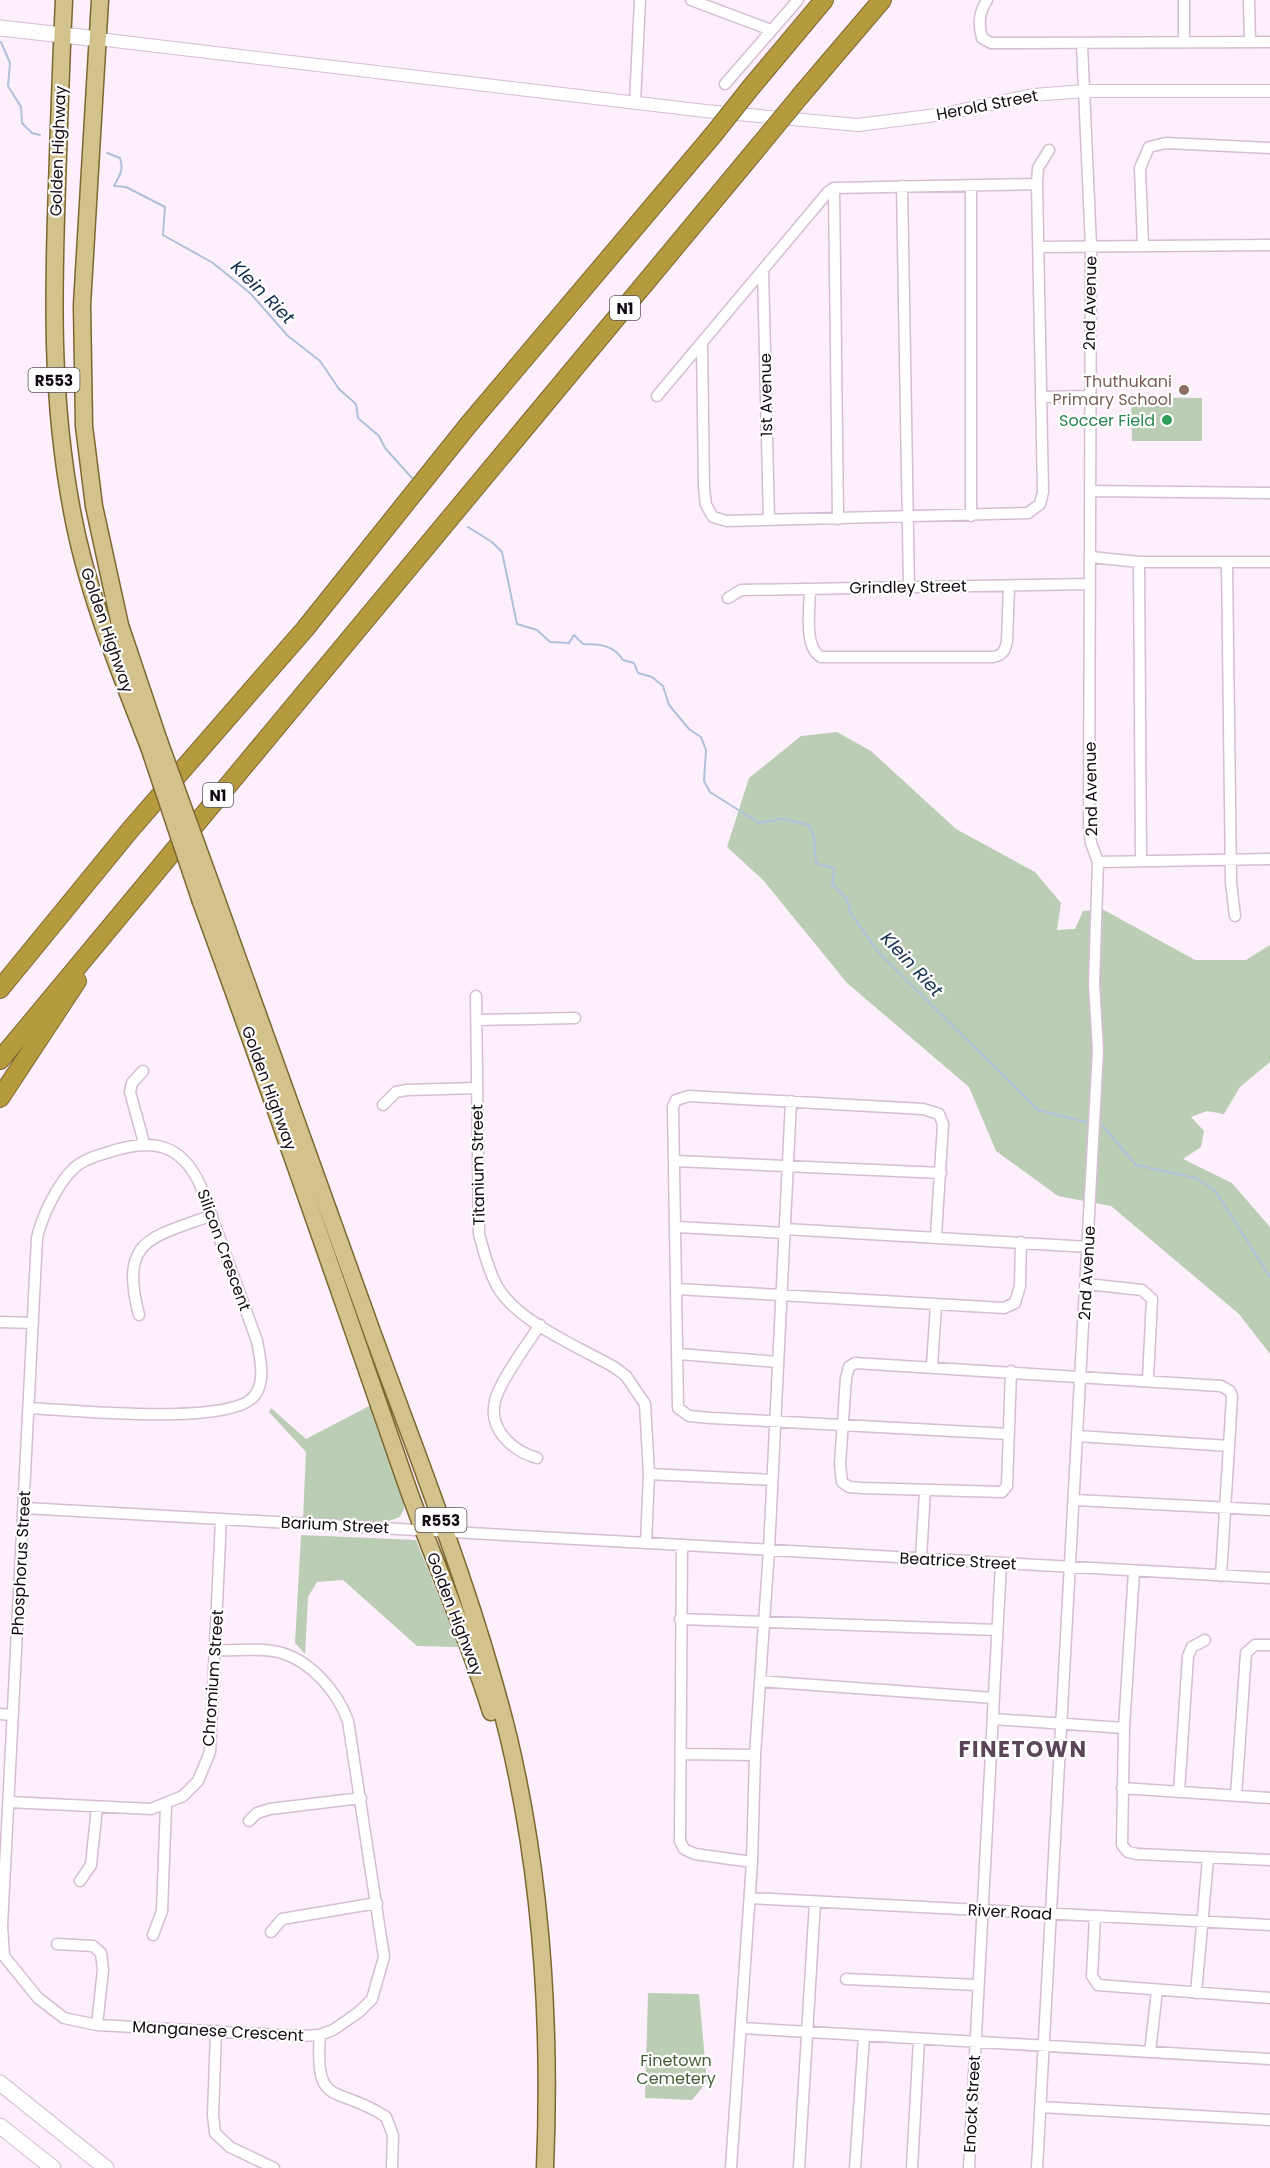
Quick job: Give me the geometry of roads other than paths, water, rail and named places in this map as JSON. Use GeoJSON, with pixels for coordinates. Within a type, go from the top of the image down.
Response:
{"type":"FeatureCollection","features":[{"type":"Feature","properties":{"kind":"highway","name":"N1"},"geometry":{"type":"LineString","coordinates":[[0,988],[130,830],[305,629],[469,424],[824,0]]}},
{"type":"Feature","properties":{"kind":"highway","name":"N1"},"geometry":{"type":"LineString","coordinates":[[0,1060],[882,0]]}},
{"type":"Feature","properties":{"kind":"highway"},"geometry":{"type":"LineString","coordinates":[[0,979],[92,877]]}},
{"type":"Feature","properties":{"kind":"highway"},"geometry":{"type":"LineString","coordinates":[[0,1098],[135,895]]}},
{"type":"Feature","properties":{"kind":"main road","name":"Golden Highway"},"geometry":{"type":"LineString","coordinates":[[64,0],[52,302],[54,382],[59,430],[84,565],[103,630],[154,744]]}},
{"type":"Feature","properties":{"kind":"main road","name":"Golden Highway"},"geometry":{"type":"LineString","coordinates":[[100,0],[82,305],[84,426],[94,506],[120,625],[154,744],[423,1529],[478,1669],[497,1734],[516,1823],[531,1939],[539,2076],[534,2168]]}},
{"type":"Feature","properties":{"kind":"main road"},"geometry":{"type":"LineString","coordinates":[[0,28],[98,39]]}},
{"type":"Feature","properties":{"kind":"main road","name":"Golden Highway"},"geometry":{"type":"LineString","coordinates":[[209,900],[445,1533],[494,1681],[510,1743],[532,1864],[541,1941],[546,2011],[548,2096],[545,2168]]}},
{"type":"Feature","properties":{"kind":"main road"},"geometry":{"type":"LineString","coordinates":[[0,2083],[106,2168]]}},
{"type":"Feature","properties":{"kind":"main road"},"geometry":{"type":"LineString","coordinates":[[0,2126],[53,2168]]}},
{"type":"Feature","properties":{"kind":"street"},"geometry":{"type":"LineString","coordinates":[[635,102],[640,0]]}},
{"type":"Feature","properties":{"kind":"street"},"geometry":{"type":"LineString","coordinates":[[691,0],[771,30]]}},
{"type":"Feature","properties":{"kind":"street"},"geometry":{"type":"LineString","coordinates":[[725,84],[798,0]]}},
{"type":"Feature","properties":{"kind":"street"},"geometry":{"type":"LineString","coordinates":[[987,0],[979,20],[982,38],[986,42],[1082,45],[1184,41],[1270,42]]}},
{"type":"Feature","properties":{"kind":"street"},"geometry":{"type":"LineString","coordinates":[[1184,0],[1184,41]]}},
{"type":"Feature","properties":{"kind":"street"},"geometry":{"type":"LineString","coordinates":[[1250,0],[1250,42]]}},
{"type":"Feature","properties":{"kind":"street","name":"Herold Street"},"geometry":{"type":"LineString","coordinates":[[98,39],[705,111],[858,125],[944,114],[1033,95],[1084,91],[1270,91]]}},
{"type":"Feature","properties":{"kind":"street","name":"2nd Avenue"},"geometry":{"type":"LineString","coordinates":[[1037,2168],[1098,1050],[1095,983],[1098,862],[1091,843],[1089,826],[1092,491],[1089,396],[1091,246],[1082,45]]}},
{"type":"Feature","properties":{"kind":"street"},"geometry":{"type":"LineString","coordinates":[[1143,246],[1140,168],[1149,147],[1166,143],[1270,148]]}},
{"type":"Feature","properties":{"kind":"street"},"geometry":{"type":"LineString","coordinates":[[702,343],[706,505],[709,513],[718,519],[838,519],[1028,513],[1040,504],[1043,492],[1037,184],[1038,168],[1049,150]]}},
{"type":"Feature","properties":{"kind":"street"},"geometry":{"type":"LineString","coordinates":[[657,396],[764,270],[818,202],[834,188],[1037,184]]}},
{"type":"Feature","properties":{"kind":"street"},"geometry":{"type":"LineString","coordinates":[[902,186],[909,587]]}},
{"type":"Feature","properties":{"kind":"street"},"geometry":{"type":"LineString","coordinates":[[971,186],[971,516]]}},
{"type":"Feature","properties":{"kind":"street"},"geometry":{"type":"LineString","coordinates":[[834,188],[838,519]]}},
{"type":"Feature","properties":{"kind":"street"},"geometry":{"type":"LineString","coordinates":[[1040,247],[1270,245]]}},
{"type":"Feature","properties":{"kind":"street","name":"1st Avenue"},"geometry":{"type":"LineString","coordinates":[[764,270],[769,520]]}},
{"type":"Feature","properties":{"kind":"street"},"geometry":{"type":"LineString","coordinates":[[1042,397],[1089,396]]}},
{"type":"Feature","properties":{"kind":"street"},"geometry":{"type":"LineString","coordinates":[[1092,491],[1270,493]]}},
{"type":"Feature","properties":{"kind":"street"},"geometry":{"type":"LineString","coordinates":[[1091,557],[1139,562],[1270,562]]}},
{"type":"Feature","properties":{"kind":"street"},"geometry":{"type":"LineString","coordinates":[[1139,562],[1141,860]]}},
{"type":"Feature","properties":{"kind":"street"},"geometry":{"type":"LineString","coordinates":[[1227,563],[1231,893],[1235,916]]}},
{"type":"Feature","properties":{"kind":"street","name":"Grindley Street"},"geometry":{"type":"LineString","coordinates":[[728,598],[741,590],[1090,584]]}},
{"type":"Feature","properties":{"kind":"street"},"geometry":{"type":"LineString","coordinates":[[810,589],[811,644],[814,653],[827,658],[1000,655],[1007,641],[1009,586]]}},
{"type":"Feature","properties":{"kind":"street"},"geometry":{"type":"LineString","coordinates":[[1098,862],[1270,859]]}},
{"type":"Feature","properties":{"kind":"street","name":"Titanium Street"},"geometry":{"type":"LineString","coordinates":[[476,996],[479,1234],[498,1289],[524,1314],[540,1325],[614,1367],[636,1389],[645,1404],[649,1474],[646,1543]]}},
{"type":"Feature","properties":{"kind":"street"},"geometry":{"type":"LineString","coordinates":[[478,1020],[575,1018]]}},
{"type":"Feature","properties":{"kind":"street"},"geometry":{"type":"LineString","coordinates":[[143,1071],[132,1083],[130,1092],[144,1143]]}},
{"type":"Feature","properties":{"kind":"street"},"geometry":{"type":"LineString","coordinates":[[383,1105],[396,1092],[407,1090],[477,1088]]}},
{"type":"Feature","properties":{"kind":"street"},"geometry":{"type":"LineString","coordinates":[[936,1236],[943,1124],[939,1114],[932,1111],[791,1101],[680,1097],[673,1107],[679,1354],[677,1404],[682,1412],[703,1417],[775,1419],[1009,1434]]}},
{"type":"Feature","properties":{"kind":"street"},"geometry":{"type":"LineString","coordinates":[[731,2168],[750,1898],[755,1755],[769,1550],[791,1101]]}},
{"type":"Feature","properties":{"kind":"street","name":"Silicon Crescent"},"geometry":{"type":"LineString","coordinates":[[29,1408],[170,1414],[212,1413],[247,1404],[253,1398],[261,1381],[257,1341],[195,1172],[174,1151],[144,1143],[128,1145],[86,1160],[73,1169],[63,1185],[40,1225],[37,1238],[33,1323]]}},
{"type":"Feature","properties":{"kind":"street"},"geometry":{"type":"LineString","coordinates":[[676,1161],[941,1173]]}},
{"type":"Feature","properties":{"kind":"street"},"geometry":{"type":"LineString","coordinates":[[139,1315],[133,1288],[133,1272],[139,1249],[149,1239],[212,1215]]}},
{"type":"Feature","properties":{"kind":"street"},"geometry":{"type":"LineString","coordinates":[[677,1227],[936,1236],[1089,1247]]}},
{"type":"Feature","properties":{"kind":"street"},"geometry":{"type":"LineString","coordinates":[[677,1289],[936,1305],[1011,1306],[1018,1295],[1021,1242]]}},
{"type":"Feature","properties":{"kind":"street"},"geometry":{"type":"LineString","coordinates":[[1087,1284],[1142,1290],[1152,1299],[1148,1379]]}},
{"type":"Feature","properties":{"kind":"street"},"geometry":{"type":"LineString","coordinates":[[932,1366],[936,1305]]}},
{"type":"Feature","properties":{"kind":"street"},"geometry":{"type":"LineString","coordinates":[[0,1322],[33,1323]]}},
{"type":"Feature","properties":{"kind":"street","name":"Phosphorus Street"},"geometry":{"type":"LineString","coordinates":[[9,1803],[33,1323]]}},
{"type":"Feature","properties":{"kind":"street"},"geometry":{"type":"LineString","coordinates":[[537,1458],[520,1453],[508,1442],[496,1424],[494,1410],[499,1391],[540,1325]]}},
{"type":"Feature","properties":{"kind":"street"},"geometry":{"type":"LineString","coordinates":[[679,1354],[778,1362]]}},
{"type":"Feature","properties":{"kind":"street"},"geometry":{"type":"LineString","coordinates":[[1011,1371],[1007,1485],[1002,1492],[925,1491],[846,1486],[840,1476],[846,1378],[851,1365],[860,1362],[1148,1379],[1221,1386],[1230,1391],[1232,1397],[1221,1576]]}},
{"type":"Feature","properties":{"kind":"street"},"geometry":{"type":"LineString","coordinates":[[1078,1436],[1229,1446]]}},
{"type":"Feature","properties":{"kind":"street"},"geometry":{"type":"LineString","coordinates":[[649,1474],[772,1480]]}},
{"type":"Feature","properties":{"kind":"street"},"geometry":{"type":"LineString","coordinates":[[921,1558],[925,1491]]}},
{"type":"Feature","properties":{"kind":"street"},"geometry":{"type":"LineString","coordinates":[[1075,1500],[1270,1510]]}},
{"type":"Feature","properties":{"kind":"street","name":"Barium Street"},"geometry":{"type":"LineString","coordinates":[[25,1508],[646,1543]]}},
{"type":"Feature","properties":{"kind":"street","name":"Chromium Street"},"geometry":{"type":"LineString","coordinates":[[9,1803],[151,1809],[166,1805],[183,1796],[198,1780],[210,1752],[221,1520]]}},
{"type":"Feature","properties":{"kind":"street","name":"Beatrice Street"},"geometry":{"type":"LineString","coordinates":[[646,1543],[1270,1578]]}},
{"type":"Feature","properties":{"kind":"street"},"geometry":{"type":"LineString","coordinates":[[682,1545],[680,1619],[682,1846],[695,1854],[752,1862]]}},
{"type":"Feature","properties":{"kind":"street","name":"Enock Street"},"geometry":{"type":"LineString","coordinates":[[969,2168],[1001,1563]]}},
{"type":"Feature","properties":{"kind":"street"},"geometry":{"type":"LineString","coordinates":[[1134,1571],[1120,1838],[1124,1849],[1137,1854],[1270,1860]]}},
{"type":"Feature","properties":{"kind":"street"},"geometry":{"type":"LineString","coordinates":[[680,1619],[997,1630]]}},
{"type":"Feature","properties":{"kind":"street"},"geometry":{"type":"LineString","coordinates":[[1179,1792],[1188,1656],[1192,1647],[1205,1640]]}},
{"type":"Feature","properties":{"kind":"street"},"geometry":{"type":"LineString","coordinates":[[1236,1796],[1246,1653],[1255,1645],[1270,1645]]}},
{"type":"Feature","properties":{"kind":"street","name":"Manganese Crescent"},"geometry":{"type":"LineString","coordinates":[[9,1803],[2,1935],[4,1956],[38,1998],[52,2010],[73,2021],[97,2025],[216,2031],[320,2035],[345,2024],[372,1999],[384,1957],[348,1721],[342,1705],[317,1675],[302,1663],[282,1653],[216,1650]]}},
{"type":"Feature","properties":{"kind":"street"},"geometry":{"type":"LineString","coordinates":[[760,1681],[994,1698]]}},
{"type":"Feature","properties":{"kind":"street"},"geometry":{"type":"LineString","coordinates":[[0,1714],[12,1715]]}},
{"type":"Feature","properties":{"kind":"street"},"geometry":{"type":"LineString","coordinates":[[993,1719],[1124,1728]]}},
{"type":"Feature","properties":{"kind":"street"},"geometry":{"type":"LineString","coordinates":[[682,1754],[755,1755]]}},
{"type":"Feature","properties":{"kind":"street"},"geometry":{"type":"LineString","coordinates":[[1122,1788],[1270,1798]]}},
{"type":"Feature","properties":{"kind":"street"},"geometry":{"type":"LineString","coordinates":[[249,1821],[263,1810],[361,1798]]}},
{"type":"Feature","properties":{"kind":"street"},"geometry":{"type":"LineString","coordinates":[[153,1935],[162,1911],[166,1805]]}},
{"type":"Feature","properties":{"kind":"street"},"geometry":{"type":"LineString","coordinates":[[80,1881],[91,1865],[97,1807]]}},
{"type":"Feature","properties":{"kind":"street"},"geometry":{"type":"LineString","coordinates":[[1196,1993],[1208,1859]]}},
{"type":"Feature","properties":{"kind":"street","name":"River Road"},"geometry":{"type":"LineString","coordinates":[[750,1898],[1270,1925]]}},
{"type":"Feature","properties":{"kind":"street"},"geometry":{"type":"LineString","coordinates":[[799,2168],[814,1902]]}},
{"type":"Feature","properties":{"kind":"street"},"geometry":{"type":"LineString","coordinates":[[271,1932],[282,1919],[377,1903]]}},
{"type":"Feature","properties":{"kind":"street"},"geometry":{"type":"LineString","coordinates":[[1095,1916],[1092,1977],[1095,1983],[1104,1986],[1157,1991],[1270,1998]]}},
{"type":"Feature","properties":{"kind":"street"},"geometry":{"type":"LineString","coordinates":[[57,1944],[93,1946],[101,1953],[103,1970],[97,2025]]}},
{"type":"Feature","properties":{"kind":"street"},"geometry":{"type":"LineString","coordinates":[[846,1979],[977,1985]]}},
{"type":"Feature","properties":{"kind":"street"},"geometry":{"type":"LineString","coordinates":[[1150,2052],[1157,1991]]}},
{"type":"Feature","properties":{"kind":"street"},"geometry":{"type":"LineString","coordinates":[[741,2028],[1270,2059]]}},
{"type":"Feature","properties":{"kind":"street"},"geometry":{"type":"LineString","coordinates":[[216,2031],[213,2115],[215,2133],[230,2147],[274,2168]]}},
{"type":"Feature","properties":{"kind":"street"},"geometry":{"type":"LineString","coordinates":[[320,2035],[318,2063],[322,2083],[332,2092],[386,2117],[393,2135],[392,2168]]}},
{"type":"Feature","properties":{"kind":"street"},"geometry":{"type":"LineString","coordinates":[[855,2168],[864,2036]]}},
{"type":"Feature","properties":{"kind":"street"},"geometry":{"type":"LineString","coordinates":[[912,2168],[919,2039]]}},
{"type":"Feature","properties":{"kind":"street"},"geometry":{"type":"LineString","coordinates":[[1040,2107],[1270,2120]]}},
{"type":"Feature","properties":{"kind":"waterway","name":"Klein Riet"},"geometry":{"type":"LineString","coordinates":[[1,42],[10,63],[8,86],[21,107],[22,123],[32,133],[40,135]]}},
{"type":"Feature","properties":{"kind":"waterway","name":"Klein Riet"},"geometry":{"type":"LineString","coordinates":[[107,153],[120,158],[122,166],[114,186],[126,187],[165,207],[163,235],[213,263],[250,293],[288,336],[320,361],[339,389],[356,404],[358,418],[379,436],[385,448],[412,478]]}},
{"type":"Feature","properties":{"kind":"waterway","name":"Klein Riet"},"geometry":{"type":"LineString","coordinates":[[468,527],[492,542],[502,552],[517,624],[537,630],[550,642],[569,643],[574,635],[583,644],[611,648],[623,660],[634,663],[638,673],[652,677],[663,686],[669,705],[689,729],[701,737],[706,750],[704,781],[710,792],[759,823],[782,819],[809,825],[814,837],[816,863],[835,869],[832,884],[847,899],[850,912],[878,952],[1038,1110],[1090,1123]]}},
{"type":"Feature","properties":{"kind":"waterway","name":"Klein Riet"},"geometry":{"type":"LineString","coordinates":[[1102,1125],[1136,1165],[1196,1178],[1216,1192],[1270,1277]]}},
{"type":"Feature","properties":{"kind":"place","name":"Thuthukani Primary School"},"geometry":{"type":"Point","coordinates":[1184,390]}},
{"type":"Feature","properties":{"kind":"place","name":"Soccer Field"},"geometry":{"type":"Point","coordinates":[1167,420]}},
{"type":"Feature","properties":{"kind":"district","name":"FINETOWN"},"geometry":{"type":"Point","coordinates":[1023,1749]}},
{"type":"Feature","properties":{"kind":"park label","name":"Finetown Cemetery"},"geometry":{"type":"Point","coordinates":[676,2069]}}]}
